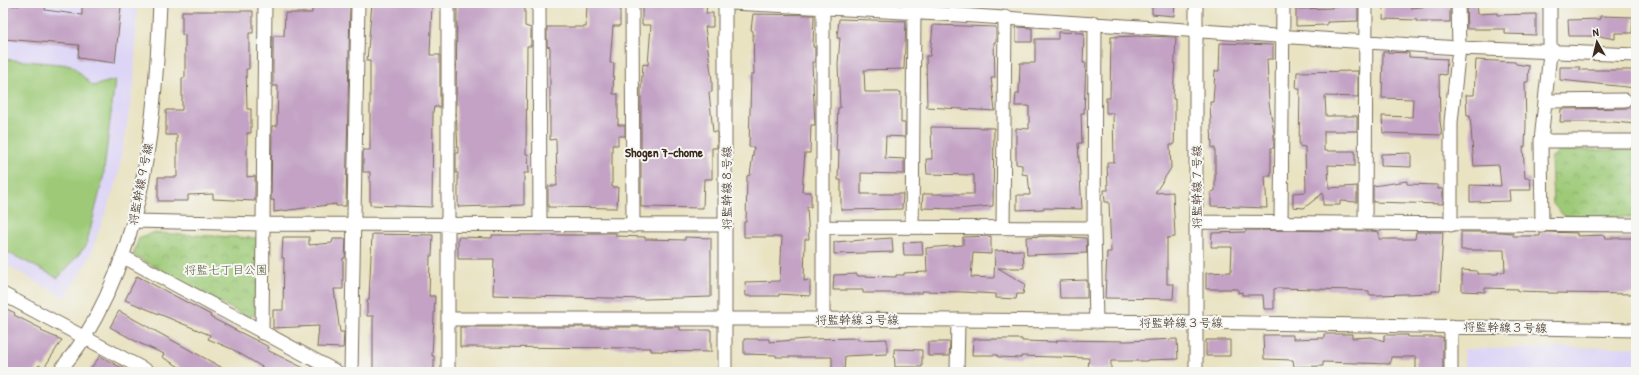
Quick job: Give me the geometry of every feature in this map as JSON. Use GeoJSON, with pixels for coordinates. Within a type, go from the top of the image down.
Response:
{"type":"FeatureCollection","features":[{"type":"Feature","properties":{"kind":"street","name":"将監幹線９号線"},"geometry":{"type":"LineString","coordinates":[[59,372],[84,338],[114,280],[134,221],[143,181],[154,103],[160,3]]}},
{"type":"Feature","properties":{"kind":"street"},"geometry":{"type":"LineString","coordinates":[[262,333],[265,3]]}},
{"type":"Feature","properties":{"kind":"street"},"geometry":{"type":"LineString","coordinates":[[351,372],[358,3]]}},
{"type":"Feature","properties":{"kind":"street"},"geometry":{"type":"LineString","coordinates":[[448,3],[448,372]]}},
{"type":"Feature","properties":{"kind":"street"},"geometry":{"type":"LineString","coordinates":[[539,3],[540,225]]}},
{"type":"Feature","properties":{"kind":"street"},"geometry":{"type":"LineString","coordinates":[[632,3],[633,226]]}},
{"type":"Feature","properties":{"kind":"street","name":"将監幹線８号線"},"geometry":{"type":"LineString","coordinates":[[724,372],[726,225],[725,3]]}},
{"type":"Feature","properties":{"kind":"street"},"geometry":{"type":"LineString","coordinates":[[732,3],[914,13],[958,9],[1004,18],[1283,35],[1458,48],[1550,53],[1636,55]]}},
{"type":"Feature","properties":{"kind":"street","name":"将監幹線７号線"},"geometry":{"type":"LineString","coordinates":[[1196,3],[1196,372]]}},
{"type":"Feature","properties":{"kind":"street"},"geometry":{"type":"LineString","coordinates":[[1281,222],[1283,3]]}},
{"type":"Feature","properties":{"kind":"street"},"geometry":{"type":"LineString","coordinates":[[1365,223],[1366,3]]}},
{"type":"Feature","properties":{"kind":"street"},"geometry":{"type":"LineString","coordinates":[[1451,225],[1451,122],[1458,48],[1458,3]]}},
{"type":"Feature","properties":{"kind":"street"},"geometry":{"type":"LineString","coordinates":[[1542,226],[1541,141],[1550,53],[1550,3]]}},
{"type":"Feature","properties":{"kind":"street"},"geometry":{"type":"LineString","coordinates":[[823,319],[824,7]]}},
{"type":"Feature","properties":{"kind":"street"},"geometry":{"type":"LineString","coordinates":[[912,227],[914,13]]}},
{"type":"Feature","properties":{"kind":"street"},"geometry":{"type":"LineString","coordinates":[[1003,227],[1004,18]]}},
{"type":"Feature","properties":{"kind":"street"},"geometry":{"type":"LineString","coordinates":[[1095,23],[1094,228],[1096,322]]}},
{"type":"Feature","properties":{"kind":"street"},"geometry":{"type":"LineString","coordinates":[[1545,101],[1625,100]]}},
{"type":"Feature","properties":{"kind":"street"},"geometry":{"type":"LineString","coordinates":[[1541,141],[1636,141]]}},
{"type":"Feature","properties":{"kind":"street"},"geometry":{"type":"LineString","coordinates":[[134,221],[262,224],[355,223],[633,226],[726,225]]}},
{"type":"Feature","properties":{"kind":"street"},"geometry":{"type":"LineString","coordinates":[[1196,222],[1542,226],[1636,225]]}},
{"type":"Feature","properties":{"kind":"street"},"geometry":{"type":"LineString","coordinates":[[823,227],[1094,228]]}},
{"type":"Feature","properties":{"kind":"street"},"geometry":{"type":"LineString","coordinates":[[122,256],[262,333],[337,372]]}},
{"type":"Feature","properties":{"kind":"street"},"geometry":{"type":"LineString","coordinates":[[3,294],[149,372]]}},
{"type":"Feature","properties":{"kind":"street","name":"将監幹線３号線"},"geometry":{"type":"LineString","coordinates":[[448,320],[823,319],[1196,322],[1636,330]]}},
{"type":"Feature","properties":{"kind":"street"},"geometry":{"type":"LineString","coordinates":[[957,372],[958,320]]}},
{"type":"Feature","properties":{"kind":"street"},"geometry":{"type":"LineString","coordinates":[[1451,326],[1451,372]]}},
{"type":"Feature","properties":{"kind":"shaded area"},"geometry":{"type":"Polygon","coordinates":[[[3,3],[137,3],[134,84],[117,181],[88,261],[65,298],[3,263],[3,3]]]}},
{"type":"Feature","properties":{"kind":"shaded area"},"geometry":{"type":"Polygon","coordinates":[[[1636,347],[1636,372],[1464,372],[1464,349],[1636,347]]]}},
{"type":"Feature","properties":{"kind":"green space"},"geometry":{"type":"Polygon","coordinates":[[[3,59],[71,65],[93,86],[115,80],[103,179],[86,246],[58,278],[3,250],[3,59]]]}},
{"type":"Feature","properties":{"kind":"green space"},"geometry":{"type":"Polygon","coordinates":[[[1559,150],[1636,150],[1636,217],[1564,216],[1553,204],[1551,158],[1559,150]]]}},
{"type":"Feature","properties":{"kind":"green space","name":"将監七丁目公園"},"geometry":{"type":"Polygon","coordinates":[[[152,233],[257,238],[258,312],[249,318],[133,255],[139,238],[152,233]]]}},
{"type":"Feature","properties":{"kind":"building"},"geometry":{"type":"Polygon","coordinates":[[[20,3],[46,3],[45,10],[82,15],[82,5],[121,6],[115,63],[78,58],[79,45],[3,39],[3,5],[19,6],[20,3]]]}},
{"type":"Feature","properties":{"kind":"building"},"geometry":{"type":"Polygon","coordinates":[[[312,3],[350,3],[346,206],[336,206],[336,204],[274,212],[274,200],[271,200],[272,126],[277,126],[278,86],[273,86],[273,36],[284,36],[285,13],[312,13],[312,3]]]}},
{"type":"Feature","properties":{"kind":"building"},"geometry":{"type":"Polygon","coordinates":[[[372,3],[432,3],[430,55],[440,55],[440,107],[434,107],[433,112],[432,207],[370,205],[370,172],[363,172],[363,150],[370,150],[370,61],[367,61],[372,3]]]}},
{"type":"Feature","properties":{"kind":"building"},"geometry":{"type":"Polygon","coordinates":[[[457,3],[525,3],[525,26],[531,28],[531,46],[527,46],[526,154],[528,154],[529,173],[524,173],[524,205],[458,207],[458,173],[456,173],[456,153],[458,153],[456,107],[457,3]]]}},
{"type":"Feature","properties":{"kind":"building"},"geometry":{"type":"Polygon","coordinates":[[[587,3],[620,3],[620,26],[613,26],[610,63],[614,63],[613,94],[618,94],[618,125],[625,125],[625,136],[618,136],[618,145],[612,145],[612,187],[618,187],[617,208],[548,207],[548,186],[557,186],[556,139],[550,140],[550,47],[547,46],[547,27],[586,27],[587,3]]]}},
{"type":"Feature","properties":{"kind":"building"},"geometry":{"type":"Polygon","coordinates":[[[685,3],[707,3],[706,13],[713,13],[713,27],[705,27],[712,80],[712,92],[709,92],[713,132],[717,132],[717,148],[712,148],[712,179],[704,179],[703,208],[641,207],[641,89],[643,64],[648,65],[651,25],[642,25],[642,5],[685,5],[685,3]]]}},
{"type":"Feature","properties":{"kind":"building"},"geometry":{"type":"Polygon","coordinates":[[[1152,3],[1175,3],[1174,16],[1152,14],[1152,3]]]}},
{"type":"Feature","properties":{"kind":"building"},"geometry":{"type":"Polygon","coordinates":[[[1466,3],[1476,3],[1477,14],[1536,14],[1536,35],[1505,34],[1505,29],[1467,29],[1466,3]]]}},
{"type":"Feature","properties":{"kind":"building"},"geometry":{"type":"Polygon","coordinates":[[[1411,4],[1411,8],[1450,4],[1450,22],[1417,22],[1417,20],[1383,19],[1384,6],[1411,4]]]}},
{"type":"Feature","properties":{"kind":"building"},"geometry":{"type":"Polygon","coordinates":[[[1332,6],[1358,6],[1358,21],[1327,22],[1327,25],[1296,26],[1296,9],[1332,8],[1332,6]]]}},
{"type":"Feature","properties":{"kind":"building"},"geometry":{"type":"Polygon","coordinates":[[[182,11],[253,11],[253,33],[249,33],[249,69],[246,69],[247,109],[251,109],[251,133],[247,133],[247,177],[255,176],[255,201],[213,199],[213,194],[188,195],[188,201],[158,201],[158,177],[177,177],[177,135],[166,135],[166,110],[182,110],[182,78],[185,78],[185,35],[182,35],[182,11]]]}},
{"type":"Feature","properties":{"kind":"building"},"geometry":{"type":"Polygon","coordinates":[[[753,14],[814,15],[813,47],[815,47],[815,62],[812,62],[815,125],[811,125],[810,153],[805,153],[802,192],[811,192],[811,207],[807,207],[809,239],[805,239],[804,281],[810,280],[810,296],[779,294],[779,296],[746,296],[745,282],[780,281],[782,237],[744,237],[744,222],[746,222],[747,176],[750,175],[754,147],[749,147],[751,74],[754,74],[753,31],[751,30],[753,14]]]}},
{"type":"Feature","properties":{"kind":"building"},"geometry":{"type":"Polygon","coordinates":[[[1600,16],[1633,17],[1632,33],[1615,33],[1615,39],[1599,36],[1569,36],[1568,20],[1600,19],[1600,16]]]}},
{"type":"Feature","properties":{"kind":"building"},"geometry":{"type":"Polygon","coordinates":[[[839,19],[906,21],[904,69],[864,70],[865,92],[901,92],[901,123],[905,123],[905,137],[886,136],[885,158],[904,159],[904,174],[861,173],[861,194],[903,194],[902,209],[841,210],[841,180],[838,180],[839,151],[836,151],[838,108],[840,108],[838,65],[840,38],[837,38],[839,19]]]}},
{"type":"Feature","properties":{"kind":"building"},"geometry":{"type":"Polygon","coordinates":[[[933,25],[996,27],[996,42],[994,42],[995,78],[991,78],[995,111],[927,107],[926,56],[930,56],[933,25]]]}},
{"type":"Feature","properties":{"kind":"building"},"geometry":{"type":"Polygon","coordinates":[[[1016,27],[1032,28],[1032,42],[1016,42],[1016,27]]]}},
{"type":"Feature","properties":{"kind":"building"},"geometry":{"type":"Polygon","coordinates":[[[1058,32],[1084,33],[1083,63],[1086,63],[1084,113],[1081,113],[1082,143],[1078,143],[1082,209],[1043,208],[1017,210],[1017,195],[1030,195],[1028,175],[1022,174],[1022,165],[1016,164],[1016,128],[1029,129],[1029,106],[1015,106],[1016,94],[1019,94],[1020,63],[1035,63],[1035,39],[1058,39],[1058,32]]]}},
{"type":"Feature","properties":{"kind":"building"},"geometry":{"type":"Polygon","coordinates":[[[1111,37],[1176,37],[1173,99],[1175,99],[1175,119],[1174,145],[1170,145],[1171,168],[1155,193],[1173,192],[1175,237],[1167,238],[1167,284],[1174,284],[1173,299],[1105,298],[1107,252],[1111,252],[1109,202],[1105,202],[1104,190],[1108,190],[1107,162],[1114,162],[1113,113],[1106,113],[1106,98],[1110,98],[1111,37]]]}},
{"type":"Feature","properties":{"kind":"building"},"geometry":{"type":"Polygon","coordinates":[[[1220,43],[1273,45],[1273,59],[1267,59],[1269,103],[1274,133],[1274,148],[1271,148],[1271,176],[1265,176],[1267,208],[1211,206],[1211,192],[1215,191],[1215,148],[1212,148],[1210,102],[1213,102],[1215,71],[1219,71],[1220,43]]]}},
{"type":"Feature","properties":{"kind":"building"},"geometry":{"type":"Polygon","coordinates":[[[1383,52],[1409,53],[1409,57],[1447,59],[1446,75],[1439,74],[1440,121],[1442,135],[1383,133],[1382,116],[1412,117],[1413,99],[1382,98],[1383,52]]]}},
{"type":"Feature","properties":{"kind":"building"},"geometry":{"type":"Polygon","coordinates":[[[1476,60],[1515,62],[1516,64],[1529,66],[1528,82],[1525,82],[1526,125],[1525,147],[1523,147],[1525,178],[1530,178],[1531,190],[1509,190],[1510,201],[1470,202],[1470,185],[1501,186],[1499,165],[1474,166],[1470,116],[1467,116],[1466,95],[1474,95],[1476,60]]]}},
{"type":"Feature","properties":{"kind":"building"},"geometry":{"type":"Polygon","coordinates":[[[1560,67],[1580,67],[1580,70],[1636,70],[1636,88],[1560,80],[1560,67]]]}},
{"type":"Feature","properties":{"kind":"building"},"geometry":{"type":"Polygon","coordinates":[[[1358,71],[1358,97],[1325,96],[1326,116],[1357,116],[1357,131],[1324,131],[1324,151],[1355,151],[1355,166],[1328,165],[1329,188],[1357,186],[1357,202],[1340,201],[1340,205],[1323,205],[1323,193],[1304,208],[1293,207],[1293,193],[1306,192],[1305,147],[1299,146],[1300,89],[1296,89],[1297,72],[1358,71]]]}},
{"type":"Feature","properties":{"kind":"building"},"geometry":{"type":"Polygon","coordinates":[[[1636,108],[1636,124],[1614,122],[1560,122],[1561,109],[1636,108]]]}},
{"type":"Feature","properties":{"kind":"building"},"geometry":{"type":"Polygon","coordinates":[[[931,127],[994,128],[993,206],[956,209],[922,208],[923,194],[974,194],[974,175],[927,174],[926,159],[932,159],[931,127]]]}},
{"type":"Feature","properties":{"kind":"building"},"geometry":{"type":"Polygon","coordinates":[[[1411,153],[1411,167],[1381,166],[1381,154],[1411,153]]]}},
{"type":"Feature","properties":{"kind":"building"},"geometry":{"type":"Polygon","coordinates":[[[1407,181],[1407,184],[1438,185],[1438,189],[1443,189],[1443,204],[1373,202],[1373,186],[1407,181]]]}},
{"type":"Feature","properties":{"kind":"building"},"geometry":{"type":"Polygon","coordinates":[[[1246,230],[1371,231],[1379,232],[1379,239],[1415,239],[1416,232],[1443,232],[1440,291],[1432,291],[1432,293],[1369,295],[1369,291],[1278,288],[1274,289],[1274,309],[1264,309],[1263,295],[1242,295],[1242,292],[1238,293],[1238,289],[1206,289],[1206,273],[1231,272],[1232,247],[1211,247],[1212,233],[1245,232],[1246,230]]]}},
{"type":"Feature","properties":{"kind":"building"},"geometry":{"type":"Polygon","coordinates":[[[1461,232],[1501,232],[1513,233],[1513,236],[1540,236],[1540,233],[1547,232],[1577,233],[1577,236],[1604,235],[1605,238],[1636,238],[1636,294],[1548,293],[1518,291],[1518,289],[1485,288],[1485,292],[1462,291],[1462,270],[1477,271],[1477,274],[1498,274],[1498,272],[1505,272],[1504,250],[1461,250],[1461,232]]]}},
{"type":"Feature","properties":{"kind":"building"},"geometry":{"type":"Polygon","coordinates":[[[587,233],[616,233],[616,236],[645,237],[645,239],[685,240],[685,237],[711,238],[711,297],[646,299],[493,295],[494,259],[458,259],[458,237],[492,238],[492,235],[587,235],[587,233]]]}},
{"type":"Feature","properties":{"kind":"building"},"geometry":{"type":"Polygon","coordinates":[[[372,234],[433,235],[432,256],[430,256],[429,296],[435,296],[432,356],[434,356],[434,372],[373,372],[373,316],[367,316],[372,234]]]}},
{"type":"Feature","properties":{"kind":"building"},"geometry":{"type":"Polygon","coordinates":[[[991,236],[991,254],[973,253],[971,277],[994,278],[995,251],[1023,250],[1024,268],[998,268],[1025,284],[1023,294],[1017,294],[1016,299],[996,298],[996,294],[962,292],[922,291],[922,293],[863,293],[863,290],[833,290],[834,275],[857,274],[858,276],[896,277],[896,275],[904,275],[904,273],[927,272],[926,248],[963,245],[963,237],[991,236]]]}},
{"type":"Feature","properties":{"kind":"building"},"geometry":{"type":"Polygon","coordinates":[[[1052,236],[1086,238],[1087,253],[1027,255],[1026,237],[1052,236]]]}},
{"type":"Feature","properties":{"kind":"building"},"geometry":{"type":"Polygon","coordinates":[[[283,237],[309,237],[309,245],[332,243],[333,239],[346,239],[345,258],[343,258],[343,289],[334,289],[340,332],[344,332],[343,348],[317,347],[319,326],[273,328],[273,310],[283,310],[283,237]]]}},
{"type":"Feature","properties":{"kind":"building"},"geometry":{"type":"Polygon","coordinates":[[[892,238],[893,252],[834,254],[834,242],[892,238]]]}},
{"type":"Feature","properties":{"kind":"building"},"geometry":{"type":"Polygon","coordinates":[[[922,242],[923,255],[904,255],[903,243],[922,242]]]}},
{"type":"Feature","properties":{"kind":"building"},"geometry":{"type":"Polygon","coordinates":[[[137,276],[211,315],[210,317],[269,347],[267,350],[312,372],[262,372],[264,368],[232,349],[208,339],[210,335],[125,300],[137,276]]]}},
{"type":"Feature","properties":{"kind":"building"},"geometry":{"type":"Polygon","coordinates":[[[1087,280],[1087,298],[1060,298],[1059,281],[1087,280]]]}},
{"type":"Feature","properties":{"kind":"building"},"geometry":{"type":"Polygon","coordinates":[[[3,307],[15,313],[14,315],[42,329],[41,331],[62,340],[44,368],[39,365],[35,372],[3,372],[3,307]]]}},
{"type":"Feature","properties":{"kind":"building"},"geometry":{"type":"Polygon","coordinates":[[[119,311],[230,372],[190,372],[183,369],[162,357],[164,354],[139,343],[110,327],[119,311]]]}},
{"type":"Feature","properties":{"kind":"building"},"geometry":{"type":"Polygon","coordinates":[[[460,327],[680,327],[680,330],[711,330],[711,352],[651,351],[651,348],[460,347],[460,327]]]}},
{"type":"Feature","properties":{"kind":"building"},"geometry":{"type":"Polygon","coordinates":[[[1324,334],[1352,334],[1352,338],[1372,337],[1384,341],[1384,335],[1443,337],[1443,372],[1416,372],[1416,357],[1391,357],[1390,364],[1323,362],[1323,366],[1294,367],[1293,360],[1264,359],[1263,335],[1293,335],[1293,339],[1324,338],[1324,334]]]}},
{"type":"Feature","properties":{"kind":"building"},"geometry":{"type":"Polygon","coordinates":[[[858,338],[858,340],[887,339],[887,354],[845,356],[844,371],[832,372],[832,357],[776,357],[776,355],[744,354],[744,339],[769,339],[769,342],[808,339],[858,338]]]}},
{"type":"Feature","properties":{"kind":"building"},"geometry":{"type":"Polygon","coordinates":[[[973,339],[1022,339],[1022,341],[1057,342],[1057,340],[1127,341],[1177,339],[1178,359],[1111,361],[1111,369],[1088,369],[1089,358],[1021,356],[1021,358],[998,357],[998,355],[972,355],[973,339]]]}},
{"type":"Feature","properties":{"kind":"building"},"geometry":{"type":"Polygon","coordinates":[[[1206,340],[1230,340],[1230,356],[1206,356],[1206,340]]]}},
{"type":"Feature","properties":{"kind":"building"},"geometry":{"type":"Polygon","coordinates":[[[928,342],[950,342],[949,356],[928,356],[928,342]]]}},
{"type":"Feature","properties":{"kind":"building"},"geometry":{"type":"Polygon","coordinates":[[[894,349],[922,350],[922,367],[895,367],[894,349]]]}},
{"type":"Feature","properties":{"kind":"building"},"geometry":{"type":"Polygon","coordinates":[[[100,356],[129,372],[88,372],[100,356]]]}},
{"type":"Feature","properties":{"kind":"district","name":"Shogen 7-chome"},"geometry":{"type":"Point","coordinates":[664,152]}}]}
